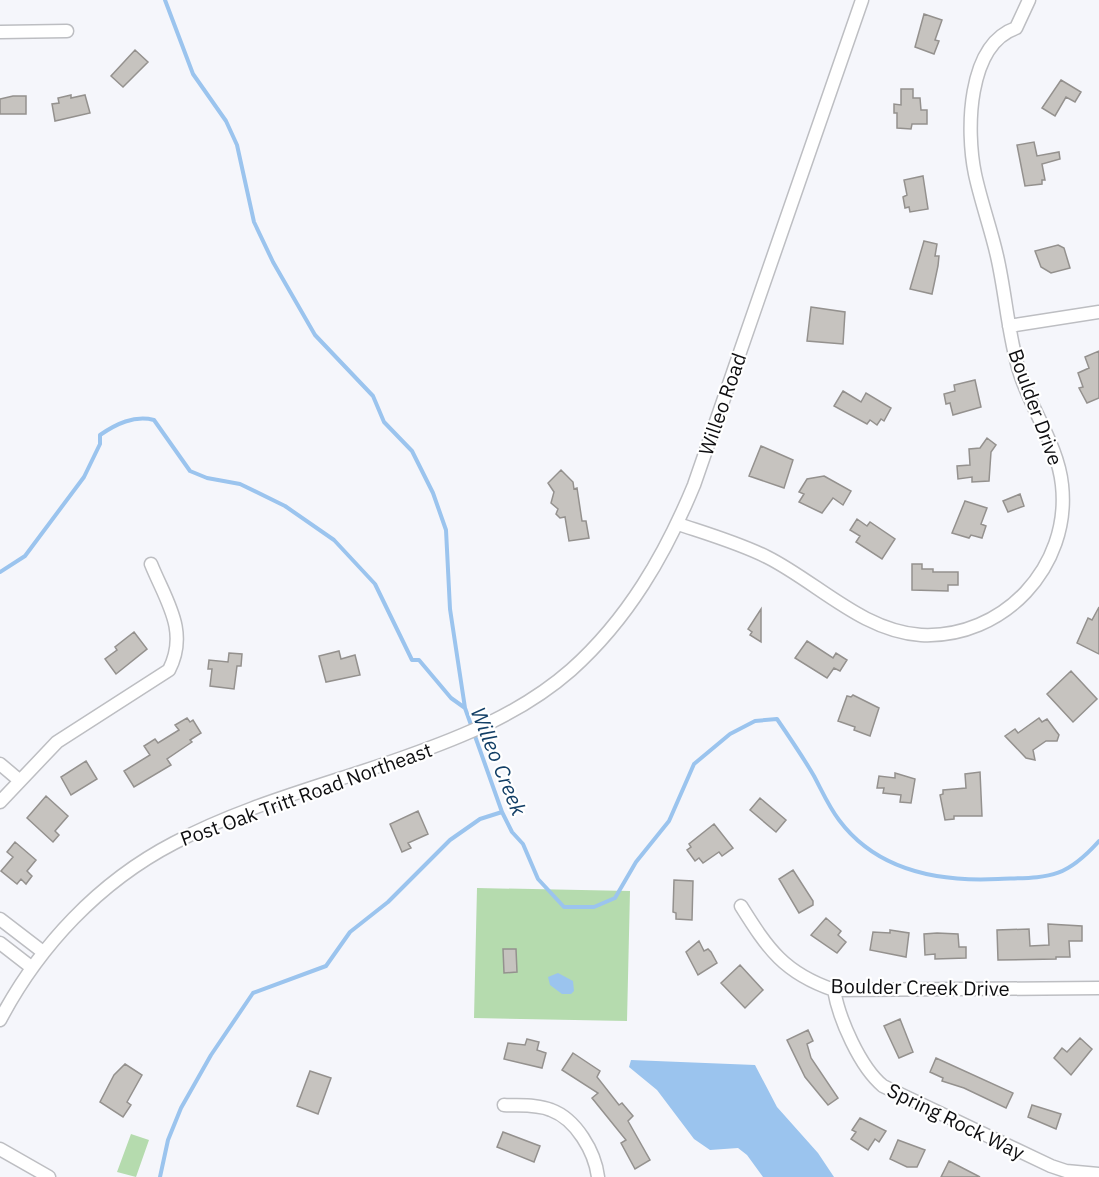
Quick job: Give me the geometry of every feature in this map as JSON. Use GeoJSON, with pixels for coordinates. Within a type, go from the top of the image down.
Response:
{"type":"FeatureCollection","features":[{"type":"Feature","properties":{"kind":"street","name":"Willeo Road"},"geometry":{"type":"LineString","coordinates":[[472,732],[527,702],[570,671],[622,616],[644,586],[678,525],[862,0]]}},
{"type":"Feature","properties":{"kind":"street","name":"Boulder Drive"},"geometry":{"type":"LineString","coordinates":[[678,525],[766,556],[863,617],[893,630],[920,635],[948,633],[975,627],[998,616],[1025,594],[1045,568],[1058,539],[1063,506],[1058,464],[1021,376],[997,256],[975,174],[971,127],[975,91],[985,54],[998,37],[1016,28],[1029,0]]}},
{"type":"Feature","properties":{"kind":"street"},"geometry":{"type":"LineString","coordinates":[[0,32],[67,31]]}},
{"type":"Feature","properties":{"kind":"street"},"geometry":{"type":"LineString","coordinates":[[1010,326],[1099,312]]}},
{"type":"Feature","properties":{"kind":"street"},"geometry":{"type":"LineString","coordinates":[[0,802],[42,755],[74,729],[169,670],[177,656],[179,639],[151,564]]}},
{"type":"Feature","properties":{"kind":"street","name":"Post Oak Tritt Road Northeast"},"geometry":{"type":"LineString","coordinates":[[0,1020],[31,967],[84,909],[116,880],[176,842],[239,815],[472,732]]}},
{"type":"Feature","properties":{"kind":"street"},"geometry":{"type":"LineString","coordinates":[[0,764],[19,780]]}},
{"type":"Feature","properties":{"kind":"street","name":"Boulder Creek Drive"},"geometry":{"type":"LineString","coordinates":[[741,906],[779,960],[809,981],[834,990],[1099,988]]}},
{"type":"Feature","properties":{"kind":"street"},"geometry":{"type":"LineString","coordinates":[[0,919],[43,952]]}},
{"type":"Feature","properties":{"kind":"street"},"geometry":{"type":"LineString","coordinates":[[0,943],[31,967]]}},
{"type":"Feature","properties":{"kind":"street","name":"Spring Rock Way"},"geometry":{"type":"LineString","coordinates":[[834,990],[839,1011],[865,1067],[883,1086],[1051,1167],[1082,1174],[1099,1174]]}},
{"type":"Feature","properties":{"kind":"street"},"geometry":{"type":"LineString","coordinates":[[504,1105],[542,1108],[561,1115],[569,1122],[592,1154],[598,1177]]}},
{"type":"Feature","properties":{"kind":"street"},"geometry":{"type":"LineString","coordinates":[[0,1149],[49,1177]]}},
{"type":"Feature","properties":{"kind":"green space"},"geometry":{"type":"Polygon","coordinates":[[[477,888],[630,891],[627,1021],[474,1018],[477,888]]]}},
{"type":"Feature","properties":{"kind":"green space"},"geometry":{"type":"Polygon","coordinates":[[[131,1134],[149,1140],[136,1177],[117,1172],[131,1134]]]}},
{"type":"Feature","properties":{"kind":"water"},"geometry":{"type":"Polygon","coordinates":[[[558,973],[573,981],[574,991],[571,994],[562,994],[550,985],[548,977],[558,973]]]}},
{"type":"Feature","properties":{"kind":"water"},"geometry":{"type":"Polygon","coordinates":[[[631,1060],[755,1065],[777,1107],[818,1153],[834,1177],[763,1177],[747,1155],[738,1148],[710,1150],[694,1139],[657,1090],[629,1067],[631,1060]]]}},
{"type":"Feature","properties":{"kind":"building"},"geometry":{"type":"Polygon","coordinates":[[[924,14],[942,20],[935,40],[939,41],[934,54],[915,47],[924,14]]]}},
{"type":"Feature","properties":{"kind":"building"},"geometry":{"type":"Polygon","coordinates":[[[135,50],[148,62],[123,87],[111,76],[135,50]]]}},
{"type":"Feature","properties":{"kind":"building"},"geometry":{"type":"Polygon","coordinates":[[[1061,80],[1081,92],[1075,102],[1066,97],[1055,116],[1042,108],[1061,80]]]}},
{"type":"Feature","properties":{"kind":"building"},"geometry":{"type":"Polygon","coordinates":[[[901,89],[913,89],[913,98],[920,98],[921,110],[927,110],[927,124],[912,124],[911,129],[897,128],[897,113],[894,113],[894,104],[901,105],[901,89]]]}},
{"type":"Feature","properties":{"kind":"building"},"geometry":{"type":"Polygon","coordinates":[[[71,95],[71,98],[85,95],[90,113],[55,121],[52,104],[59,103],[58,98],[71,95]]]}},
{"type":"Feature","properties":{"kind":"building"},"geometry":{"type":"Polygon","coordinates":[[[26,96],[26,114],[0,114],[0,99],[26,96]]]}},
{"type":"Feature","properties":{"kind":"building"},"geometry":{"type":"Polygon","coordinates":[[[1034,142],[1037,156],[1059,152],[1060,159],[1042,164],[1045,180],[1042,180],[1042,184],[1025,186],[1017,145],[1034,142]]]}},
{"type":"Feature","properties":{"kind":"building"},"geometry":{"type":"Polygon","coordinates":[[[923,176],[928,209],[910,212],[909,207],[905,208],[903,197],[907,195],[904,180],[923,176]]]}},
{"type":"Feature","properties":{"kind":"building"},"geometry":{"type":"Polygon","coordinates":[[[924,241],[937,244],[935,256],[939,256],[932,294],[910,289],[924,241]]]}},
{"type":"Feature","properties":{"kind":"building"},"geometry":{"type":"Polygon","coordinates":[[[1058,245],[1064,248],[1070,268],[1051,273],[1041,267],[1035,251],[1058,245]]]}},
{"type":"Feature","properties":{"kind":"building"},"geometry":{"type":"Polygon","coordinates":[[[811,307],[845,312],[843,344],[807,341],[811,307]]]}},
{"type":"Feature","properties":{"kind":"building"},"geometry":{"type":"Polygon","coordinates":[[[1099,351],[1099,398],[1087,403],[1079,388],[1083,387],[1078,373],[1089,368],[1085,357],[1099,351]]]}},
{"type":"Feature","properties":{"kind":"building"},"geometry":{"type":"Polygon","coordinates":[[[975,380],[981,407],[953,415],[950,403],[946,404],[944,394],[955,391],[954,385],[975,380]]]}},
{"type":"Feature","properties":{"kind":"building"},"geometry":{"type":"Polygon","coordinates":[[[843,391],[861,402],[866,393],[891,408],[884,421],[881,419],[877,425],[870,420],[867,424],[834,406],[843,391]]]}},
{"type":"Feature","properties":{"kind":"building"},"geometry":{"type":"Polygon","coordinates":[[[987,438],[996,445],[991,452],[989,481],[972,482],[972,477],[958,479],[957,466],[970,465],[969,449],[980,448],[987,438]]]}},
{"type":"Feature","properties":{"kind":"building"},"geometry":{"type":"Polygon","coordinates":[[[761,446],[793,460],[784,488],[749,476],[761,446]]]}},
{"type":"Feature","properties":{"kind":"building"},"geometry":{"type":"Polygon","coordinates":[[[561,470],[573,482],[574,489],[577,488],[582,521],[586,521],[589,538],[569,541],[565,517],[560,518],[556,514],[558,509],[551,503],[554,492],[548,483],[561,470]]]}},
{"type":"Feature","properties":{"kind":"building"},"geometry":{"type":"Polygon","coordinates":[[[824,476],[851,491],[843,505],[833,498],[822,513],[799,502],[804,494],[799,492],[807,479],[824,476]]]}},
{"type":"Feature","properties":{"kind":"building"},"geometry":{"type":"Polygon","coordinates":[[[1020,494],[1024,506],[1008,512],[1003,501],[1020,494]]]}},
{"type":"Feature","properties":{"kind":"building"},"geometry":{"type":"Polygon","coordinates":[[[965,501],[987,508],[981,524],[986,526],[982,538],[971,535],[969,538],[952,533],[965,501]]]}},
{"type":"Feature","properties":{"kind":"building"},"geometry":{"type":"Polygon","coordinates":[[[857,519],[867,526],[870,522],[895,539],[882,559],[856,542],[860,536],[850,530],[857,519]]]}},
{"type":"Feature","properties":{"kind":"building"},"geometry":{"type":"Polygon","coordinates":[[[912,564],[922,564],[922,569],[933,569],[933,572],[958,572],[958,585],[948,585],[948,591],[912,590],[912,564]]]}},
{"type":"Feature","properties":{"kind":"building"},"geometry":{"type":"Polygon","coordinates":[[[1099,607],[1099,654],[1077,643],[1088,618],[1092,620],[1099,607]]]}},
{"type":"Feature","properties":{"kind":"building"},"geometry":{"type":"Polygon","coordinates":[[[761,609],[761,642],[750,635],[752,632],[748,629],[761,609]]]}},
{"type":"Feature","properties":{"kind":"building"},"geometry":{"type":"Polygon","coordinates":[[[134,632],[147,649],[116,674],[105,659],[117,650],[115,647],[134,632]]]}},
{"type":"Feature","properties":{"kind":"building"},"geometry":{"type":"Polygon","coordinates":[[[807,641],[833,658],[836,653],[847,660],[840,671],[834,668],[827,678],[795,658],[807,641]]]}},
{"type":"Feature","properties":{"kind":"building"},"geometry":{"type":"Polygon","coordinates":[[[339,651],[341,659],[355,655],[360,675],[326,682],[319,656],[339,651]]]}},
{"type":"Feature","properties":{"kind":"building"},"geometry":{"type":"Polygon","coordinates":[[[229,653],[242,654],[241,666],[237,666],[234,689],[210,686],[212,669],[208,669],[209,660],[228,662],[229,653]]]}},
{"type":"Feature","properties":{"kind":"building"},"geometry":{"type":"Polygon","coordinates":[[[1071,671],[1097,699],[1073,722],[1047,694],[1071,671]]]}},
{"type":"Feature","properties":{"kind":"building"},"geometry":{"type":"Polygon","coordinates":[[[853,695],[879,708],[870,736],[838,721],[847,696],[853,695]]]}},
{"type":"Feature","properties":{"kind":"building"},"geometry":{"type":"Polygon","coordinates":[[[187,718],[190,722],[193,720],[201,733],[167,759],[171,765],[134,787],[124,771],[150,755],[144,746],[155,739],[158,743],[179,730],[175,725],[187,718]]]}},
{"type":"Feature","properties":{"kind":"building"},"geometry":{"type":"Polygon","coordinates":[[[1039,718],[1042,722],[1047,719],[1059,735],[1057,741],[1046,741],[1033,750],[1035,760],[1026,758],[1005,736],[1015,729],[1018,733],[1039,718]]]}},
{"type":"Feature","properties":{"kind":"building"},"geometry":{"type":"Polygon","coordinates":[[[86,761],[97,779],[71,795],[61,777],[86,761]]]}},
{"type":"Feature","properties":{"kind":"building"},"geometry":{"type":"Polygon","coordinates":[[[980,772],[982,816],[954,816],[954,819],[945,820],[940,795],[943,794],[943,790],[966,788],[965,774],[980,772]]]}},
{"type":"Feature","properties":{"kind":"building"},"geometry":{"type":"Polygon","coordinates":[[[895,773],[915,779],[911,803],[900,802],[901,795],[883,793],[884,788],[877,788],[879,776],[895,778],[895,773]]]}},
{"type":"Feature","properties":{"kind":"building"},"geometry":{"type":"Polygon","coordinates":[[[46,796],[68,816],[55,831],[59,835],[53,842],[27,818],[46,796]]]}},
{"type":"Feature","properties":{"kind":"building"},"geometry":{"type":"Polygon","coordinates":[[[760,798],[786,820],[776,832],[750,810],[760,798]]]}},
{"type":"Feature","properties":{"kind":"building"},"geometry":{"type":"Polygon","coordinates":[[[418,811],[428,834],[408,843],[411,848],[402,852],[390,824],[418,811]]]}},
{"type":"Feature","properties":{"kind":"building"},"geometry":{"type":"Polygon","coordinates":[[[714,824],[733,848],[722,856],[719,852],[703,863],[699,858],[695,861],[687,850],[691,847],[689,844],[714,824]]]}},
{"type":"Feature","properties":{"kind":"building"},"geometry":{"type":"Polygon","coordinates":[[[15,842],[36,860],[27,871],[32,876],[26,884],[21,879],[17,884],[1,871],[13,857],[7,852],[15,842]]]}},
{"type":"Feature","properties":{"kind":"building"},"geometry":{"type":"Polygon","coordinates":[[[793,870],[813,901],[813,905],[799,913],[779,879],[793,870]]]}},
{"type":"Feature","properties":{"kind":"building"},"geometry":{"type":"Polygon","coordinates":[[[674,880],[693,881],[692,920],[676,919],[676,913],[673,912],[674,880]]]}},
{"type":"Feature","properties":{"kind":"building"},"geometry":{"type":"Polygon","coordinates":[[[826,918],[841,931],[838,935],[846,942],[837,953],[811,935],[826,918]]]}},
{"type":"Feature","properties":{"kind":"building"},"geometry":{"type":"Polygon","coordinates":[[[1048,924],[1082,926],[1082,941],[1069,941],[1070,957],[998,960],[997,930],[1029,929],[1030,946],[1049,945],[1048,924]]]}},
{"type":"Feature","properties":{"kind":"building"},"geometry":{"type":"Polygon","coordinates":[[[890,930],[909,933],[906,957],[870,950],[873,932],[890,933],[890,930]]]}},
{"type":"Feature","properties":{"kind":"building"},"geometry":{"type":"Polygon","coordinates":[[[924,934],[958,934],[959,947],[966,947],[966,958],[935,959],[935,954],[925,955],[924,934]]]}},
{"type":"Feature","properties":{"kind":"building"},"geometry":{"type":"Polygon","coordinates":[[[699,941],[704,951],[708,949],[717,963],[698,975],[686,952],[699,941]]]}},
{"type":"Feature","properties":{"kind":"building"},"geometry":{"type":"Polygon","coordinates":[[[503,949],[516,949],[517,972],[504,973],[503,949]]]}},
{"type":"Feature","properties":{"kind":"building"},"geometry":{"type":"Polygon","coordinates":[[[740,965],[763,990],[745,1008],[721,983],[740,965]]]}},
{"type":"Feature","properties":{"kind":"building"},"geometry":{"type":"Polygon","coordinates":[[[900,1019],[913,1052],[899,1058],[884,1026],[900,1019]]]}},
{"type":"Feature","properties":{"kind":"building"},"geometry":{"type":"Polygon","coordinates":[[[808,1030],[813,1041],[807,1044],[811,1058],[838,1098],[828,1105],[805,1077],[787,1040],[808,1030]]]}},
{"type":"Feature","properties":{"kind":"building"},"geometry":{"type":"Polygon","coordinates":[[[1080,1038],[1092,1049],[1071,1075],[1054,1058],[1062,1048],[1067,1052],[1080,1038]]]}},
{"type":"Feature","properties":{"kind":"building"},"geometry":{"type":"Polygon","coordinates":[[[527,1039],[539,1042],[537,1050],[546,1053],[542,1068],[504,1059],[508,1043],[525,1045],[527,1039]]]}},
{"type":"Feature","properties":{"kind":"building"},"geometry":{"type":"Polygon","coordinates":[[[573,1053],[600,1071],[597,1077],[619,1105],[622,1103],[633,1116],[628,1121],[650,1160],[635,1169],[621,1143],[626,1140],[592,1098],[598,1093],[562,1070],[573,1053]]]}},
{"type":"Feature","properties":{"kind":"building"},"geometry":{"type":"Polygon","coordinates":[[[936,1058],[1013,1093],[1006,1108],[964,1088],[942,1081],[943,1078],[930,1072],[936,1058]]]}},
{"type":"Feature","properties":{"kind":"building"},"geometry":{"type":"Polygon","coordinates":[[[125,1064],[142,1075],[127,1102],[131,1105],[123,1117],[100,1102],[114,1075],[125,1064]]]}},
{"type":"Feature","properties":{"kind":"building"},"geometry":{"type":"Polygon","coordinates":[[[310,1071],[331,1078],[318,1114],[297,1106],[310,1071]]]}},
{"type":"Feature","properties":{"kind":"building"},"geometry":{"type":"Polygon","coordinates":[[[1032,1105],[1061,1114],[1056,1129],[1028,1117],[1032,1105]]]}},
{"type":"Feature","properties":{"kind":"building"},"geometry":{"type":"Polygon","coordinates":[[[860,1118],[886,1131],[879,1142],[875,1139],[868,1150],[851,1139],[856,1132],[852,1130],[860,1118]]]}},
{"type":"Feature","properties":{"kind":"building"},"geometry":{"type":"Polygon","coordinates":[[[503,1132],[540,1146],[534,1162],[497,1147],[503,1132]]]}},
{"type":"Feature","properties":{"kind":"building"},"geometry":{"type":"Polygon","coordinates":[[[898,1140],[925,1150],[917,1167],[907,1167],[890,1159],[898,1140]]]}},
{"type":"Feature","properties":{"kind":"building"},"geometry":{"type":"Polygon","coordinates":[[[949,1161],[980,1177],[941,1177],[949,1161]]]}},
{"type":"Feature","properties":{"kind":"waterway"},"geometry":{"type":"LineString","coordinates":[[165,0],[193,74],[226,121],[237,145],[254,222],[273,262],[315,335],[373,396],[384,422],[412,451],[433,493],[446,530],[450,609],[465,708]]}},
{"type":"Feature","properties":{"kind":"waterway","name":"Willeo Creek"},"geometry":{"type":"LineString","coordinates":[[0,572],[25,556],[84,477],[100,444],[100,435],[112,427],[132,420],[154,420],[190,471],[207,478],[240,484],[285,506],[334,540],[375,584],[412,660],[419,660],[451,698],[465,708],[502,812],[512,832],[523,844],[538,879],[564,907],[594,907],[615,898],[636,862],[669,821],[694,764],[730,734],[755,721],[777,719],[810,769],[835,815],[854,837],[890,862],[911,870],[954,878],[1043,876],[1065,870],[1087,854],[1099,841]]}},
{"type":"Feature","properties":{"kind":"waterway"},"geometry":{"type":"LineString","coordinates":[[160,1177],[168,1140],[181,1108],[211,1055],[253,993],[326,966],[350,932],[388,902],[450,840],[480,819],[502,812]]}}]}
